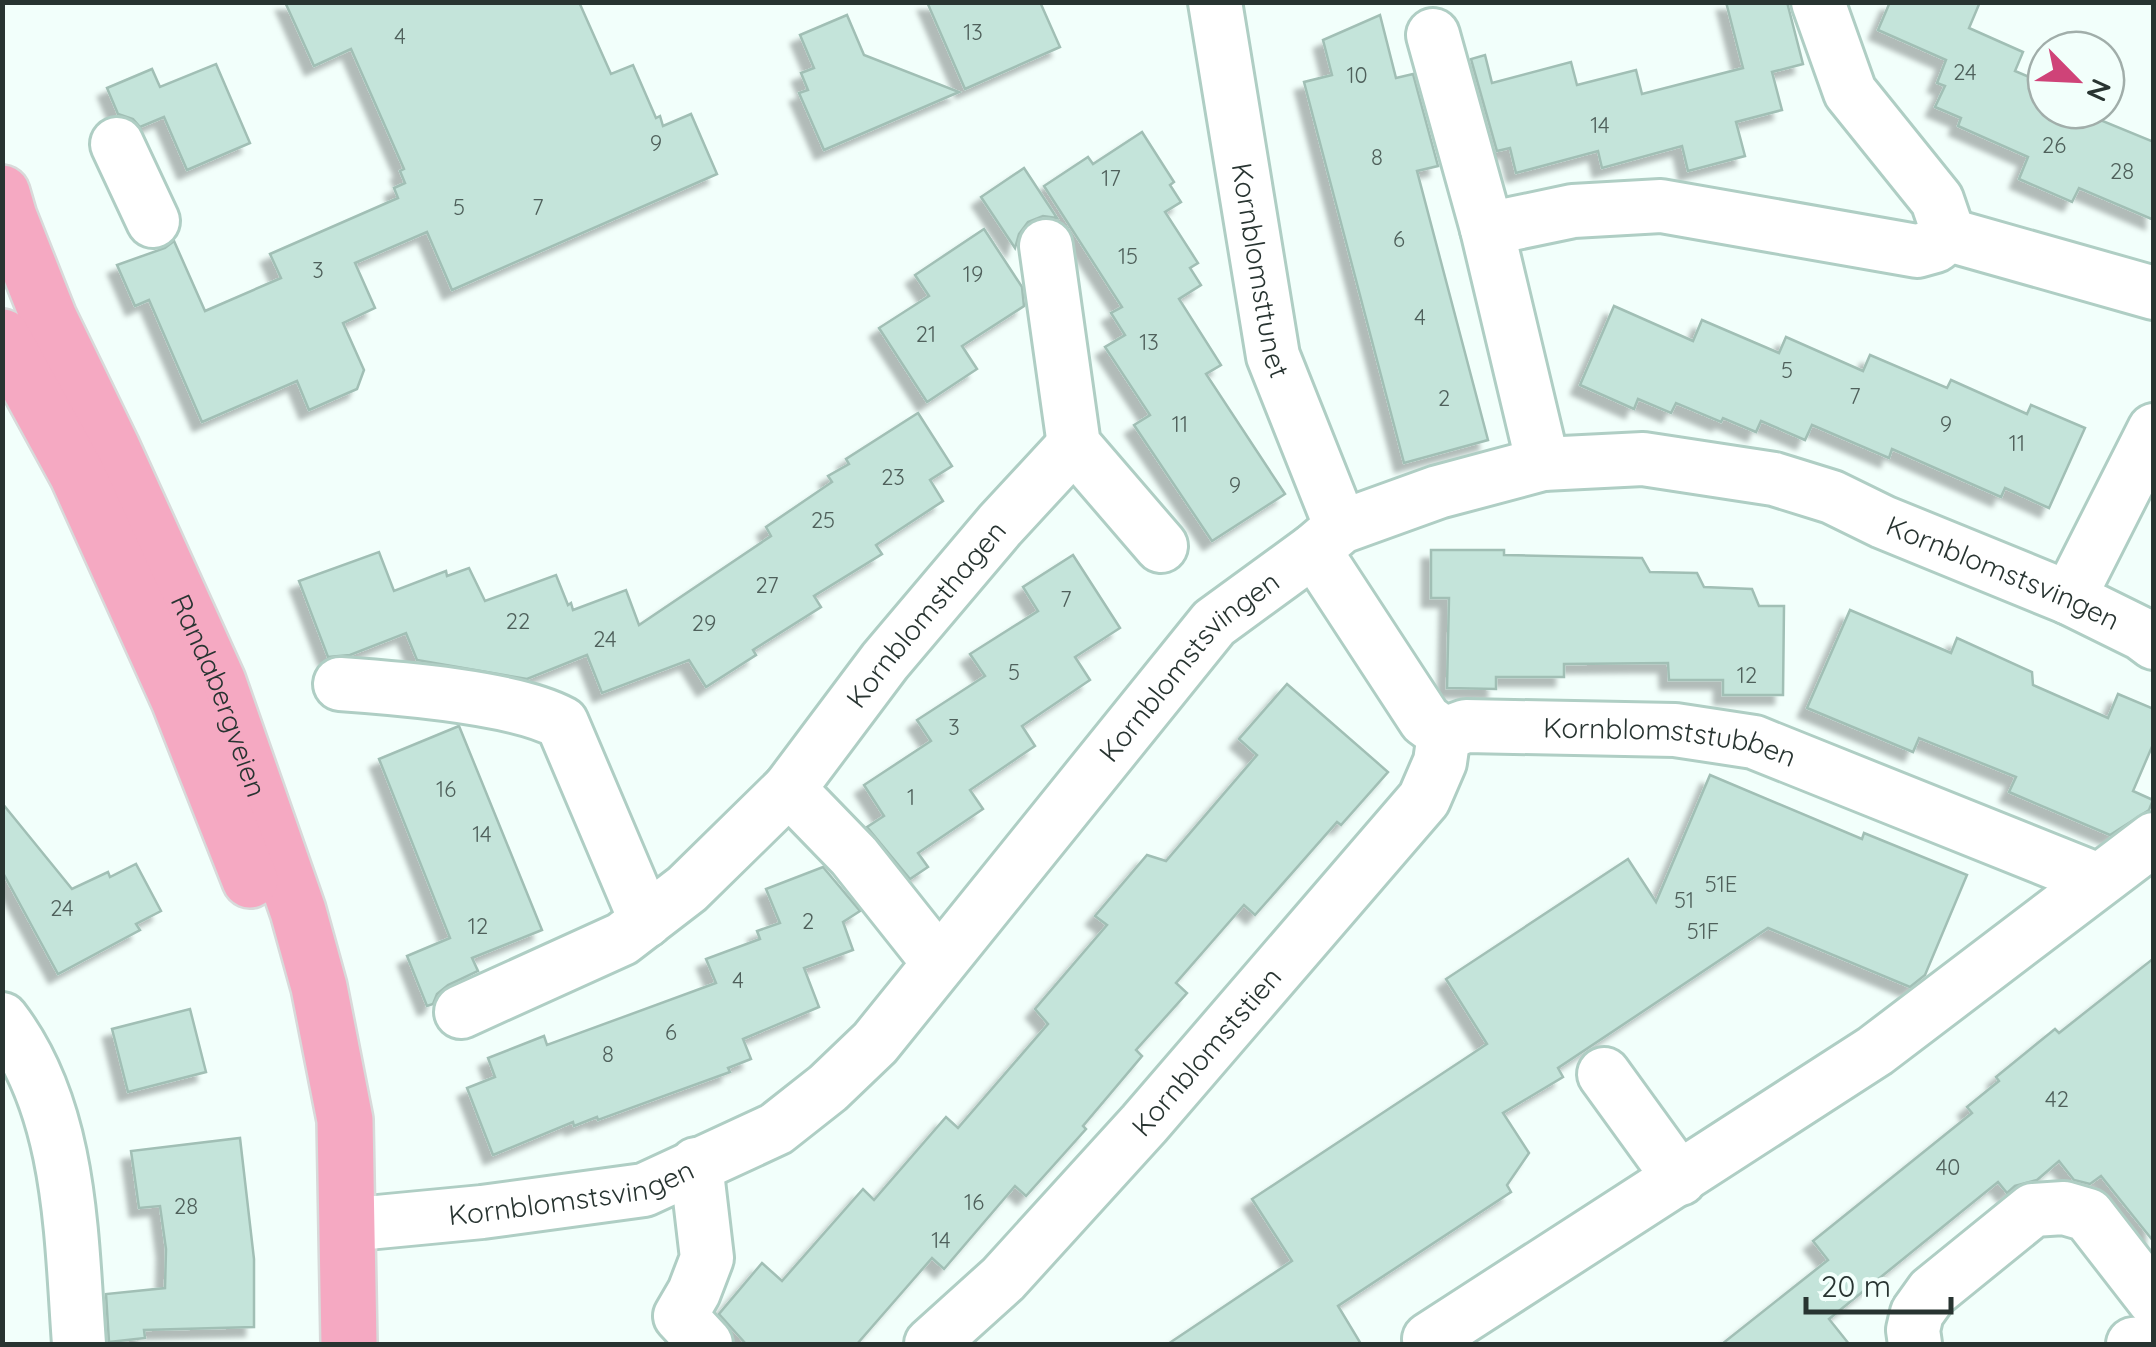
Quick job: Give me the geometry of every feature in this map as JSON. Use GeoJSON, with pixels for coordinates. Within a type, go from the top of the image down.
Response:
{"type":"FeatureCollection","features":[{"type":"Feature","properties":{"kind":"main road","name":"Randabergveien"},"geometry":{"type":"LineString","coordinates":[[2,192],[49,318],[218,682],[298,910],[319,987],[346,1120],[350,1344]]}},
{"type":"Feature","properties":{"kind":"main road","name":"Randabergveien"},"geometry":{"type":"LineString","coordinates":[[2,338],[76,474],[163,665],[267,923],[291,992],[346,1225]]}},
{"type":"Feature","properties":{"kind":"street","name":"Kornblomsttunet"},"geometry":{"type":"LineString","coordinates":[[1215,2],[1273,356],[1327,538]]}},
{"type":"Feature","properties":{"kind":"street"},"geometry":{"type":"LineString","coordinates":[[1818,2],[1850,92],[1938,200],[1949,235]]}},
{"type":"Feature","properties":{"kind":"street"},"geometry":{"type":"LineString","coordinates":[[1433,35],[1544,464]]}},
{"type":"Feature","properties":{"kind":"street"},"geometry":{"type":"LineString","coordinates":[[117,144],[153,222]]}},
{"type":"Feature","properties":{"kind":"street"},"geometry":{"type":"LineString","coordinates":[[1486,229],[1572,211],[1660,206],[1918,251],[1935,246],[1949,235]]}},
{"type":"Feature","properties":{"kind":"street"},"geometry":{"type":"LineString","coordinates":[[1949,235],[2154,294]]}},
{"type":"Feature","properties":{"kind":"street"},"geometry":{"type":"LineString","coordinates":[[1046,246],[1074,444],[1161,546]]}},
{"type":"Feature","properties":{"kind":"street"},"geometry":{"type":"LineString","coordinates":[[2068,598],[2154,430]]}},
{"type":"Feature","properties":{"kind":"street","name":"Kornblomsthagen"},"geometry":{"type":"LineString","coordinates":[[461,1012],[622,939],[687,889],[788,789],[885,661],[1074,444]]}},
{"type":"Feature","properties":{"kind":"street","name":"Kornblomstsvingen"},"geometry":{"type":"LineString","coordinates":[[346,1225],[644,1190],[776,1129],[828,1088],[875,1043],[1214,622],[1327,538],[1438,492],[1544,464],[1644,460],[1714,467],[1774,479],[1832,497],[2068,598],[2154,643]]}},
{"type":"Feature","properties":{"kind":"street"},"geometry":{"type":"LineString","coordinates":[[1327,538],[1426,720],[1444,734]]}},
{"type":"Feature","properties":{"kind":"street"},"geometry":{"type":"LineString","coordinates":[[340,684],[511,706],[544,713],[562,723],[646,921]]}},
{"type":"Feature","properties":{"kind":"street","name":"Kornblomststubben"},"geometry":{"type":"LineString","coordinates":[[1444,734],[1466,726],[1624,728],[1675,730],[1754,742],[2098,880]]}},
{"type":"Feature","properties":{"kind":"street","name":"Kornblomststien"},"geometry":{"type":"LineString","coordinates":[[931,1344],[1003,1279],[1144,1124],[1424,799],[1440,762],[1444,734]]}},
{"type":"Feature","properties":{"kind":"street"},"geometry":{"type":"LineString","coordinates":[[788,789],[854,856],[939,963]]}},
{"type":"Feature","properties":{"kind":"street"},"geometry":{"type":"LineString","coordinates":[[1429,1339],[1875,1052],[2154,839]]}},
{"type":"Feature","properties":{"kind":"street"},"geometry":{"type":"LineString","coordinates":[[2,1019],[34,1068],[52,1121],[64,1176],[79,1344]]}},
{"type":"Feature","properties":{"kind":"street"},"geometry":{"type":"LineString","coordinates":[[1604,1074],[1680,1179]]}},
{"type":"Feature","properties":{"kind":"street"},"geometry":{"type":"LineString","coordinates":[[696,1164],[707,1258],[680,1316],[706,1344]]}},
{"type":"Feature","properties":{"kind":"street"},"geometry":{"type":"LineString","coordinates":[[1915,1344],[1913,1330],[1918,1313],[1932,1292],[2034,1210],[2064,1208],[2088,1215],[2154,1300]]}},
{"type":"Feature","properties":{"kind":"street"},"geometry":{"type":"LineString","coordinates":[[2133,1344],[2154,1342]]}},
{"type":"Feature","properties":{"kind":"building"},"geometry":{"type":"Polygon","coordinates":[[[285,2],[579,2],[611,74],[633,65],[663,126],[691,114],[717,174],[452,290],[427,232],[355,263],[375,308],[343,323],[364,370],[357,389],[309,410],[297,381],[202,422],[149,300],[135,306],[117,265],[174,241],[205,311],[281,278],[270,254],[398,198],[394,188],[405,183],[400,171],[404,169],[351,49],[314,66],[285,2]]]}},
{"type":"Feature","properties":{"kind":"building"},"geometry":{"type":"Polygon","coordinates":[[[927,2],[1040,2],[1060,47],[965,89],[927,2]]]}},
{"type":"Feature","properties":{"kind":"building"},"geometry":{"type":"Polygon","coordinates":[[[1726,2],[1787,2],[1803,64],[1772,72],[1782,110],[1736,122],[1745,156],[1688,171],[1682,146],[1602,168],[1598,151],[1516,173],[1510,148],[1497,151],[1471,59],[1485,55],[1492,83],[1571,62],[1577,85],[1636,70],[1642,94],[1743,68],[1726,2]]]}},
{"type":"Feature","properties":{"kind":"building"},"geometry":{"type":"Polygon","coordinates":[[[1890,2],[1980,2],[1969,28],[2023,52],[2015,71],[2026,76],[2026,130],[2125,130],[2154,142],[2154,220],[2079,188],[2072,202],[2019,179],[2028,157],[1958,126],[1961,118],[1935,107],[1945,86],[1937,83],[1946,60],[1878,30],[1890,2]]]}},
{"type":"Feature","properties":{"kind":"building"},"geometry":{"type":"Polygon","coordinates":[[[847,15],[864,55],[959,92],[824,150],[799,93],[808,90],[801,73],[814,68],[800,35],[847,15]]]}},
{"type":"Feature","properties":{"kind":"building"},"geometry":{"type":"Polygon","coordinates":[[[1380,15],[1396,78],[1413,74],[1438,166],[1417,171],[1488,440],[1404,463],[1304,82],[1332,75],[1323,40],[1380,15]]]}},
{"type":"Feature","properties":{"kind":"building"},"geometry":{"type":"Polygon","coordinates":[[[216,64],[250,143],[187,170],[164,117],[140,127],[133,119],[118,114],[107,88],[152,69],[160,87],[216,64]]]}},
{"type":"Feature","properties":{"kind":"building"},"geometry":{"type":"Polygon","coordinates":[[[1142,132],[1174,182],[1170,185],[1181,202],[1165,212],[1198,263],[1190,268],[1201,285],[1179,299],[1221,365],[1206,374],[1285,494],[1212,541],[1134,425],[1150,415],[1105,347],[1125,335],[1111,313],[1122,307],[1044,186],[1088,157],[1093,164],[1142,132]]]}},
{"type":"Feature","properties":{"kind":"building"},"geometry":{"type":"Polygon","coordinates":[[[1024,168],[1057,218],[1043,216],[1028,222],[1015,248],[981,197],[1024,168]]]}},
{"type":"Feature","properties":{"kind":"building"},"geometry":{"type":"Polygon","coordinates":[[[984,229],[1022,287],[1024,306],[962,346],[977,369],[927,402],[879,328],[929,296],[915,275],[984,229]]]}},
{"type":"Feature","properties":{"kind":"building"},"geometry":{"type":"Polygon","coordinates":[[[1614,306],[1693,341],[1702,320],[1779,353],[1786,337],[1863,371],[1870,355],[1947,388],[1951,380],[2027,414],[2031,405],[2085,428],[2049,508],[2005,488],[2001,497],[1892,449],[1889,458],[1812,425],[1805,440],[1761,421],[1756,432],[1676,403],[1671,413],[1638,399],[1634,409],[1580,385],[1614,306]]]}},
{"type":"Feature","properties":{"kind":"building"},"geometry":{"type":"Polygon","coordinates":[[[918,413],[952,466],[930,480],[943,501],[876,545],[882,554],[814,596],[821,607],[753,650],[756,655],[706,687],[689,660],[602,693],[587,655],[527,679],[417,660],[406,633],[350,655],[328,657],[299,581],[379,552],[394,591],[446,571],[447,576],[469,568],[485,601],[556,575],[573,610],[626,590],[639,625],[771,536],[766,527],[832,482],[828,476],[849,464],[846,459],[918,413]]]}},
{"type":"Feature","properties":{"kind":"building"},"geometry":{"type":"Polygon","coordinates":[[[1431,550],[1642,558],[1650,572],[1697,573],[1704,587],[1752,589],[1759,606],[1784,606],[1783,695],[1723,695],[1723,680],[1669,680],[1668,663],[1564,664],[1564,677],[1496,677],[1496,689],[1447,688],[1449,598],[1431,598],[1431,550]]]}},
{"type":"Feature","properties":{"kind":"building"},"geometry":{"type":"Polygon","coordinates":[[[1073,555],[1120,628],[1075,657],[1090,680],[1022,726],[1035,746],[970,790],[983,809],[918,853],[928,867],[910,879],[867,827],[884,816],[864,785],[931,741],[917,720],[985,676],[970,654],[1038,611],[1023,587],[1073,555]]]}},
{"type":"Feature","properties":{"kind":"building"},"geometry":{"type":"Polygon","coordinates":[[[1850,610],[1951,653],[1957,638],[2032,672],[2033,685],[2108,718],[2118,694],[2154,709],[2154,742],[2133,791],[2153,800],[2149,810],[2110,835],[2009,792],[2016,777],[1919,738],[1913,752],[1807,708],[1850,610]]]}},
{"type":"Feature","properties":{"kind":"building"},"geometry":{"type":"Polygon","coordinates":[[[1287,684],[1388,772],[1341,825],[1337,822],[1255,915],[1244,905],[1176,983],[1187,993],[1136,1050],[1142,1056],[1083,1126],[1086,1129],[1026,1196],[1015,1186],[944,1269],[932,1258],[857,1344],[746,1344],[719,1314],[762,1263],[782,1281],[863,1189],[874,1200],[946,1117],[958,1128],[1048,1024],[1035,1009],[1107,925],[1095,916],[1147,855],[1166,861],[1257,755],[1239,739],[1287,684]]]}},
{"type":"Feature","properties":{"kind":"building"},"geometry":{"type":"Polygon","coordinates":[[[459,726],[542,930],[472,958],[478,971],[448,985],[427,1006],[407,956],[450,938],[379,759],[459,726]]]}},
{"type":"Feature","properties":{"kind":"building"},"geometry":{"type":"Polygon","coordinates":[[[1710,775],[1862,839],[1864,833],[1967,875],[1925,975],[1910,987],[1768,928],[1558,1068],[1563,1077],[1503,1113],[1529,1153],[1507,1185],[1511,1192],[1338,1306],[1361,1344],[1168,1344],[1292,1261],[1252,1199],[1487,1044],[1446,979],[1628,859],[1656,902],[1710,775]]]}},
{"type":"Feature","properties":{"kind":"building"},"geometry":{"type":"Polygon","coordinates":[[[2,803],[72,889],[136,864],[161,911],[136,924],[140,930],[58,974],[2,871],[2,803]]]}},
{"type":"Feature","properties":{"kind":"building"},"geometry":{"type":"Polygon","coordinates":[[[823,867],[860,911],[843,922],[853,950],[804,968],[819,1007],[743,1039],[751,1059],[728,1068],[730,1072],[598,1120],[597,1117],[574,1126],[573,1122],[493,1155],[467,1088],[495,1077],[488,1058],[544,1036],[547,1045],[716,983],[706,959],[760,939],[757,931],[780,923],[766,889],[823,867]]]}},
{"type":"Feature","properties":{"kind":"building"},"geometry":{"type":"Polygon","coordinates":[[[2154,958],[2154,1242],[2101,1176],[2090,1184],[2074,1180],[2059,1161],[2037,1180],[2015,1186],[2007,1193],[1998,1182],[1829,1319],[1849,1344],[1722,1344],[1828,1260],[1813,1241],[1972,1113],[1967,1107],[1999,1081],[1996,1077],[2154,958]]]}},
{"type":"Feature","properties":{"kind":"building"},"geometry":{"type":"Polygon","coordinates":[[[190,1009],[206,1072],[128,1092],[112,1029],[190,1009]]]}},
{"type":"Feature","properties":{"kind":"building"},"geometry":{"type":"Polygon","coordinates":[[[240,1138],[254,1259],[254,1327],[144,1330],[145,1338],[109,1342],[106,1294],[165,1288],[166,1249],[160,1206],[139,1208],[131,1151],[240,1138]]]}}]}
